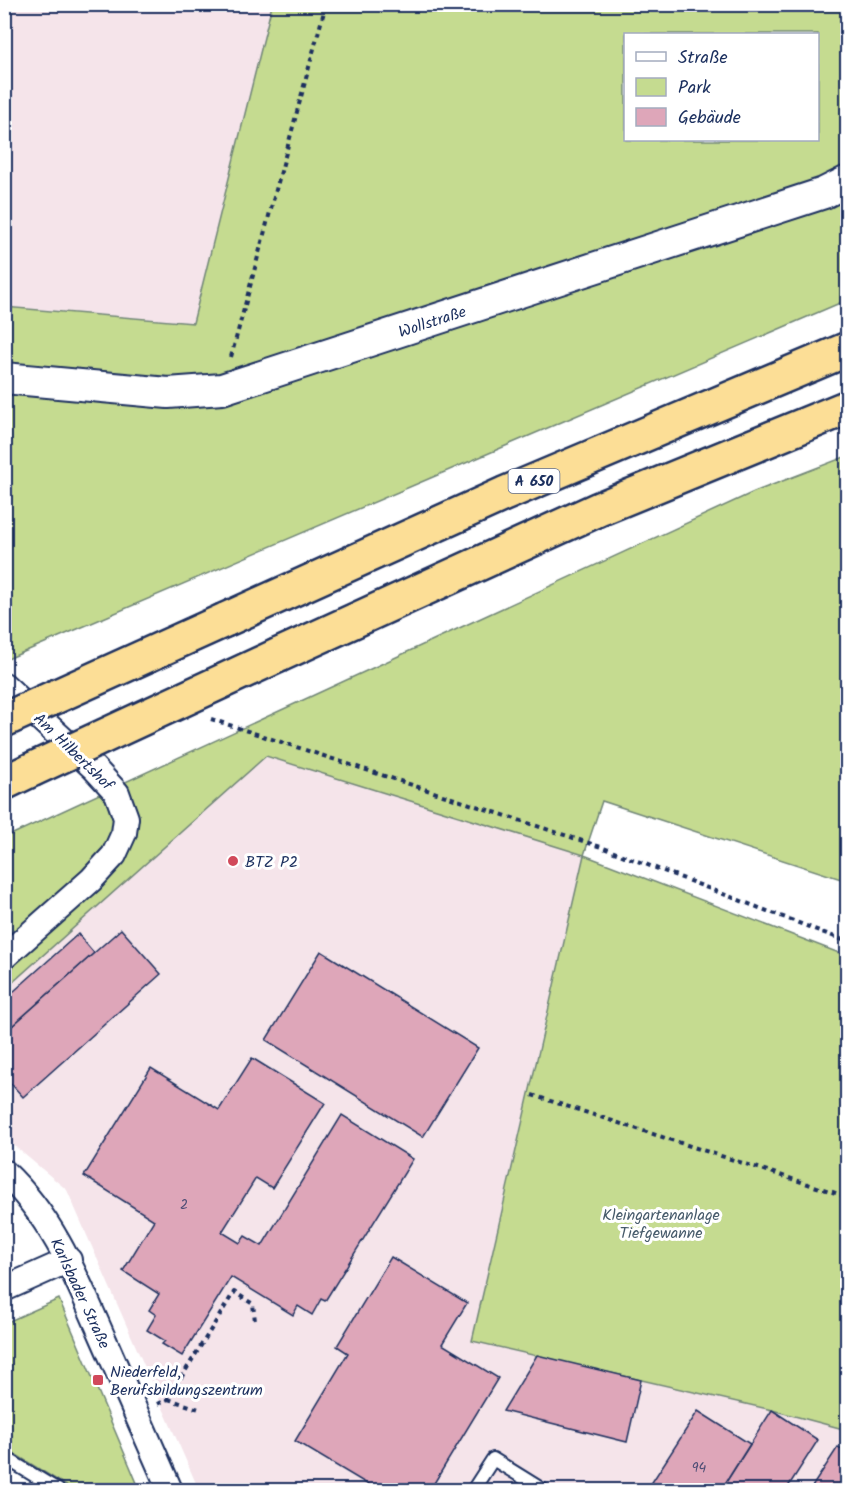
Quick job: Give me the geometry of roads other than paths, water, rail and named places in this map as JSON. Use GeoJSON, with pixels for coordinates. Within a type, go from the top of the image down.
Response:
{"type":"FeatureCollection","features":[{"type":"Feature","properties":{"kind":"highway","name":"A 650"},"geometry":{"type":"LineString","coordinates":[[4,720],[504,494],[848,349]]}},
{"type":"Feature","properties":{"kind":"highway"},"geometry":{"type":"LineString","coordinates":[[18,777],[599,509],[848,407]]}},
{"type":"Feature","properties":{"kind":"street","name":"Wollstraße"},"geometry":{"type":"LineString","coordinates":[[4,378],[168,393],[222,389],[824,193],[848,181]]}},
{"type":"Feature","properties":{"kind":"street","name":"Am Hilbertshof"},"geometry":{"type":"LineString","coordinates":[[4,685],[94,768],[117,793],[126,818],[124,833],[114,855],[91,880],[4,957]]}},
{"type":"Feature","properties":{"kind":"street","name":"Karlsbader Straße"},"geometry":{"type":"LineString","coordinates":[[4,1172],[20,1187],[43,1216],[69,1260],[170,1491]]}},
{"type":"Feature","properties":{"kind":"street"},"geometry":{"type":"LineString","coordinates":[[4,1289],[69,1260]]}},
{"type":"Feature","properties":{"kind":"lane"},"geometry":{"type":"LineString","coordinates":[[4,1457],[58,1491]]}},
{"type":"Feature","properties":{"kind":"lane"},"geometry":{"type":"LineString","coordinates":[[473,1491],[492,1460],[543,1491]]}},
{"type":"Feature","properties":{"kind":"place","name":"BTZ P2"},"geometry":{"type":"Point","coordinates":[233,861]}},
{"type":"Feature","properties":{"kind":"place","name":"Niederfeld, Berufsbildungszentrum"},"geometry":{"type":"Point","coordinates":[98,1380]}},
{"type":"Feature","properties":{"kind":"park label","name":"Kleingartenanlage Tiefgewanne"},"geometry":{"type":"Point","coordinates":[661,1223]}}]}
